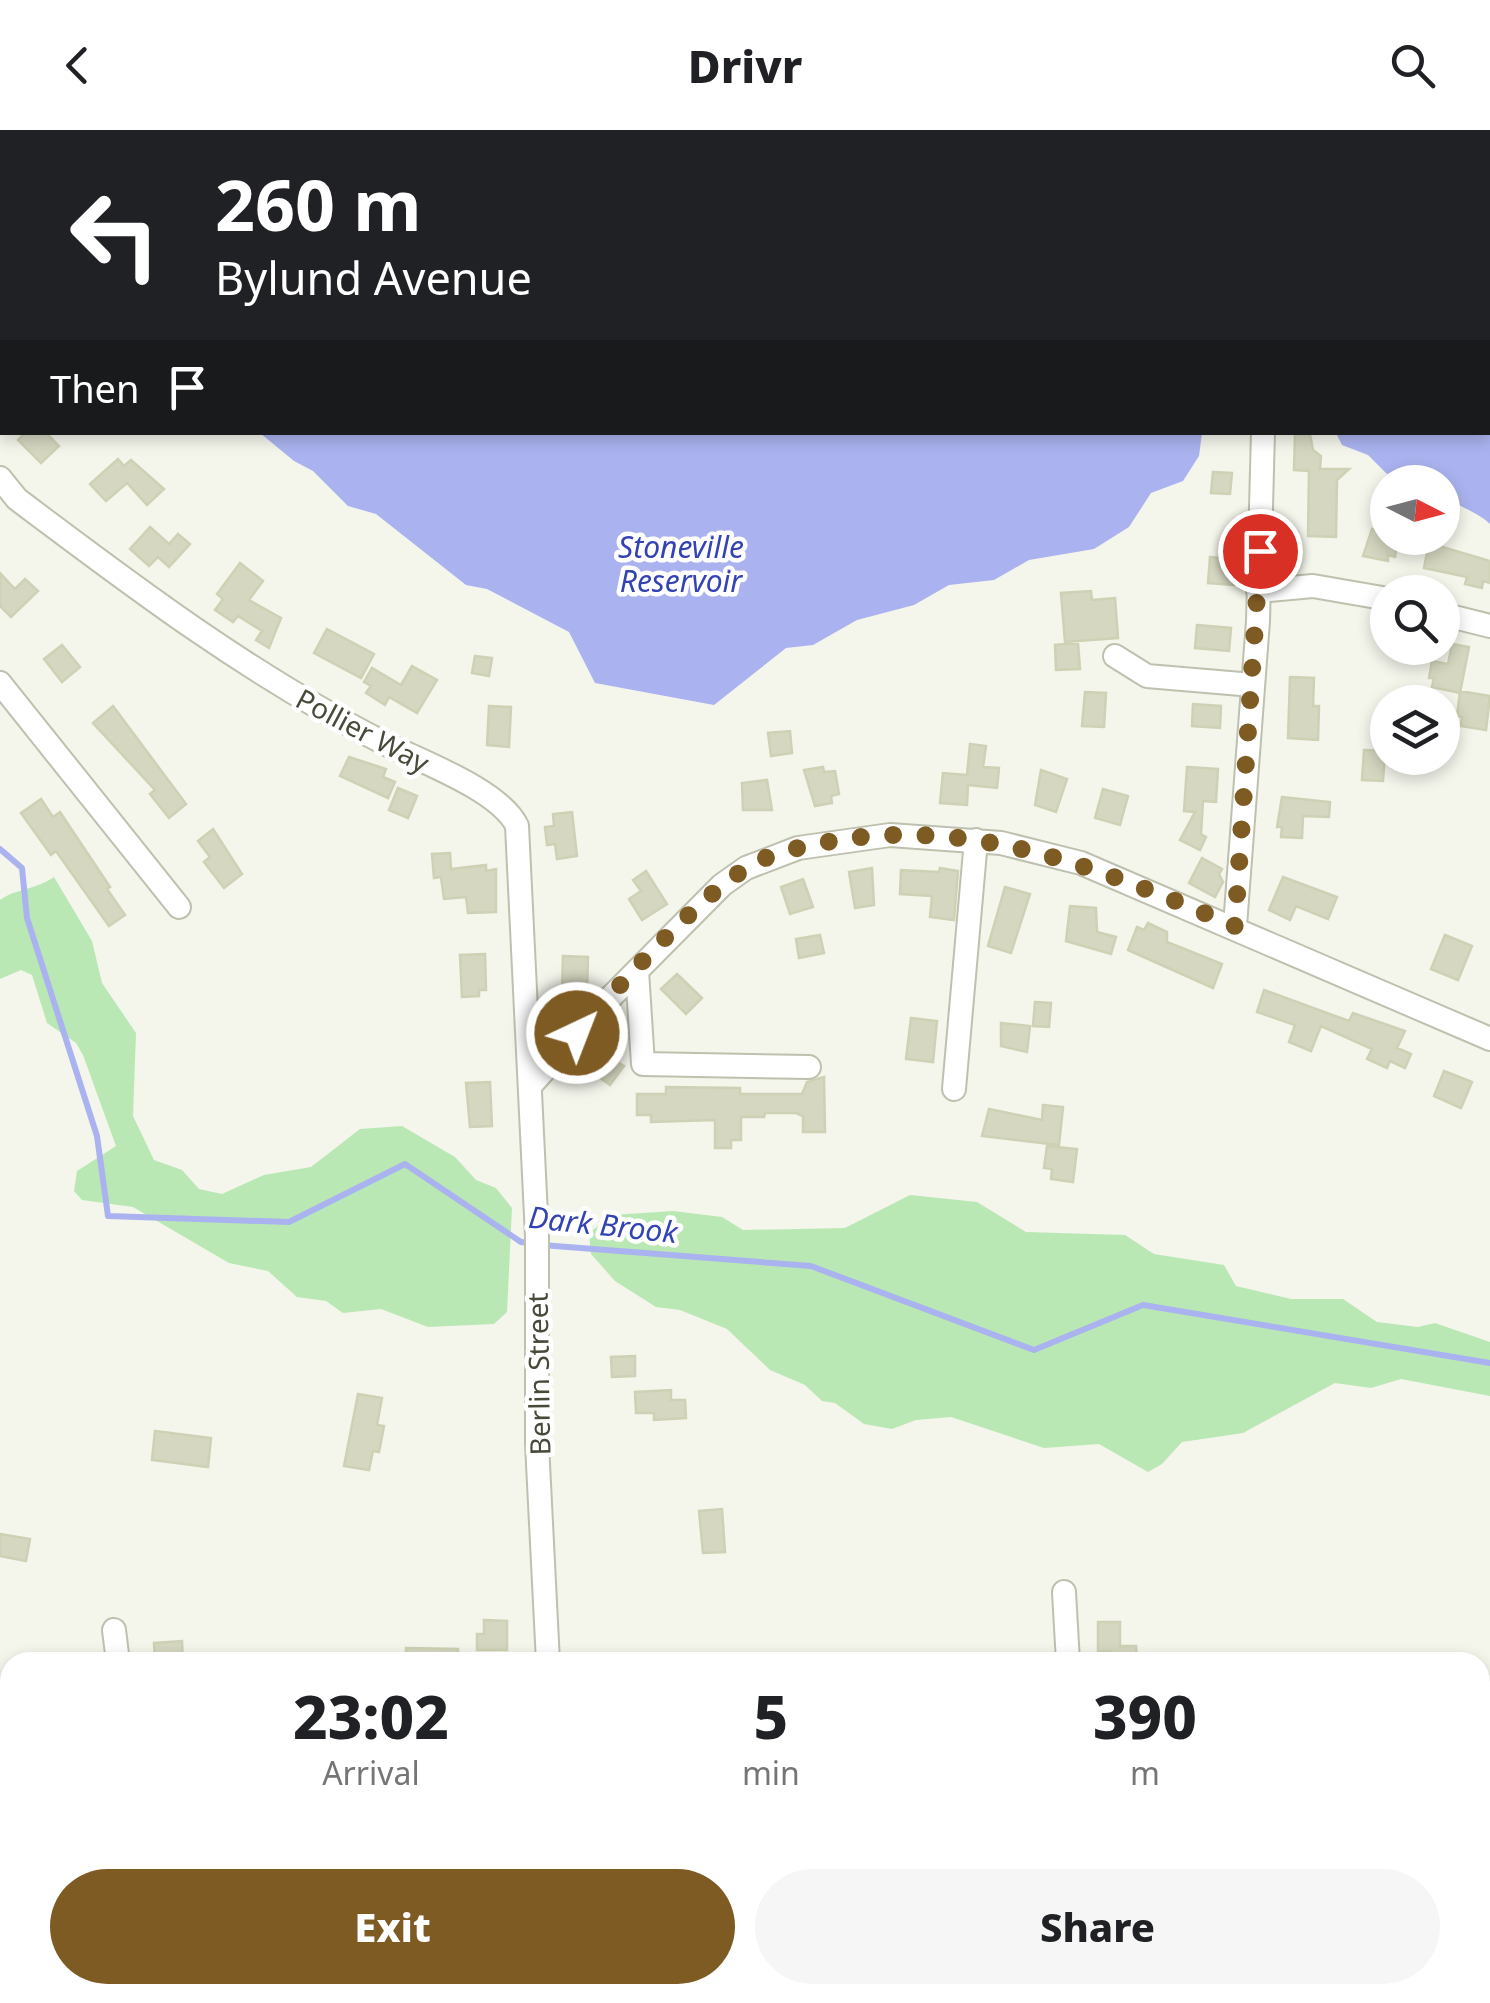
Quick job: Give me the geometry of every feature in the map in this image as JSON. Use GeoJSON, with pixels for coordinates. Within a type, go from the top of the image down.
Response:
{"type":"FeatureCollection","features":[{"type":"Feature","properties":{"kind":"street"},"geometry":{"type":"LineString","coordinates":[[1235,926],[1253,685],[1264,435]]}},
{"type":"Feature","properties":{"kind":"street","name":"Pollier Way"},"geometry":{"type":"LineString","coordinates":[[0,478],[17,499],[240,660],[326,713],[505,808],[518,826],[522,849],[531,1086]]}},
{"type":"Feature","properties":{"kind":"street"},"geometry":{"type":"LineString","coordinates":[[1258,591],[1313,586],[1370,596]]}},
{"type":"Feature","properties":{"kind":"street"},"geometry":{"type":"LineString","coordinates":[[1460,618],[1490,626]]}},
{"type":"Feature","properties":{"kind":"street"},"geometry":{"type":"LineString","coordinates":[[1114,656],[1147,676],[1253,685]]}},
{"type":"Feature","properties":{"kind":"street"},"geometry":{"type":"LineString","coordinates":[[0,683],[179,907]]}},
{"type":"Feature","properties":{"kind":"street"},"geometry":{"type":"LineString","coordinates":[[531,1086],[637,970],[722,885],[759,860],[798,848],[866,837],[976,840],[1024,846],[1081,862],[1490,1039]]}},
{"type":"Feature","properties":{"kind":"street"},"geometry":{"type":"LineString","coordinates":[[954,1089],[976,840]]}},
{"type":"Feature","properties":{"kind":"street"},"geometry":{"type":"LineString","coordinates":[[637,970],[643,1064],[809,1066]]}},
{"type":"Feature","properties":{"kind":"street","name":"Berlin Street"},"geometry":{"type":"LineString","coordinates":[[531,1086],[538,1444],[548,1652]]}},
{"type":"Feature","properties":{"kind":"street"},"geometry":{"type":"LineString","coordinates":[[1064,1592],[1067,1652]]}},
{"type":"Feature","properties":{"kind":"street"},"geometry":{"type":"LineString","coordinates":[[114,1630],[117,1652]]}},
{"type":"Feature","properties":{"kind":"green space"},"geometry":{"type":"Polygon","coordinates":[[[54,877],[92,941],[102,983],[136,1033],[133,1116],[154,1160],[182,1170],[199,1189],[222,1194],[264,1175],[311,1167],[360,1129],[402,1126],[455,1157],[476,1180],[496,1188],[512,1208],[507,1312],[494,1324],[428,1327],[381,1309],[343,1313],[326,1301],[297,1297],[268,1271],[229,1263],[133,1207],[82,1200],[74,1191],[77,1171],[116,1146],[83,1055],[76,1043],[47,1023],[32,975],[21,970],[0,979],[0,900],[54,877]]]}},
{"type":"Feature","properties":{"kind":"green space"},"geometry":{"type":"Polygon","coordinates":[[[910,1195],[977,1202],[1026,1232],[1125,1235],[1154,1254],[1224,1265],[1236,1286],[1291,1299],[1343,1299],[1377,1322],[1418,1327],[1435,1323],[1490,1342],[1490,1396],[1401,1379],[1371,1388],[1335,1383],[1243,1433],[1182,1442],[1162,1464],[1148,1472],[1099,1444],[1044,1448],[951,1417],[916,1420],[892,1429],[864,1424],[835,1403],[822,1401],[805,1385],[770,1370],[727,1329],[680,1310],[656,1307],[615,1281],[591,1254],[589,1233],[613,1215],[673,1211],[722,1217],[743,1230],[845,1228],[910,1195]]]}},
{"type":"Feature","properties":{"kind":"water","name":"Stoneville Reservoir"},"geometry":{"type":"Polygon","coordinates":[[[262,435],[1202,435],[1199,456],[1183,481],[1151,493],[1129,527],[1094,549],[1029,560],[994,580],[949,585],[914,605],[857,620],[813,645],[786,648],[714,705],[595,683],[569,632],[487,589],[466,585],[376,514],[348,506],[313,471],[262,435]]]}},
{"type":"Feature","properties":{"kind":"water"},"geometry":{"type":"Polygon","coordinates":[[[1337,435],[1490,435],[1490,524],[1460,506],[1460,465],[1378,465],[1368,455],[1342,445],[1337,435]]]}},
{"type":"Feature","properties":{"kind":"building"},"geometry":{"type":"Polygon","coordinates":[[[23,435],[48,435],[59,446],[41,463],[18,440],[23,435]]]}},
{"type":"Feature","properties":{"kind":"building"},"geometry":{"type":"Polygon","coordinates":[[[1295,435],[1310,435],[1313,450],[1321,456],[1320,469],[1349,469],[1337,480],[1336,537],[1308,536],[1309,471],[1294,470],[1295,435]]]}},
{"type":"Feature","properties":{"kind":"building"},"geometry":{"type":"Polygon","coordinates":[[[118,459],[124,466],[131,460],[164,489],[147,505],[127,483],[106,501],[90,484],[118,459]]]}},
{"type":"Feature","properties":{"kind":"building"},"geometry":{"type":"Polygon","coordinates":[[[1213,472],[1232,473],[1230,494],[1211,493],[1213,472]]]}},
{"type":"Feature","properties":{"kind":"building"},"geometry":{"type":"Polygon","coordinates":[[[150,527],[169,544],[178,534],[190,544],[169,567],[158,557],[149,566],[130,549],[150,527]]]}},
{"type":"Feature","properties":{"kind":"building"},"geometry":{"type":"Polygon","coordinates":[[[1370,535],[1370,555],[1388,555],[1388,561],[1363,556],[1370,535]]]}},
{"type":"Feature","properties":{"kind":"building"},"geometry":{"type":"Polygon","coordinates":[[[1460,552],[1490,561],[1490,583],[1483,581],[1482,588],[1465,584],[1467,577],[1424,568],[1427,555],[1460,552]]]}},
{"type":"Feature","properties":{"kind":"building"},"geometry":{"type":"Polygon","coordinates":[[[1210,557],[1230,559],[1229,569],[1235,569],[1234,585],[1208,583],[1210,557]]]}},
{"type":"Feature","properties":{"kind":"building"},"geometry":{"type":"Polygon","coordinates":[[[240,563],[263,581],[249,600],[281,618],[269,648],[256,640],[262,631],[238,616],[233,622],[215,610],[223,599],[217,594],[240,563]]]}},
{"type":"Feature","properties":{"kind":"building"},"geometry":{"type":"Polygon","coordinates":[[[0,573],[15,589],[25,579],[38,591],[11,617],[0,606],[0,573]]]}},
{"type":"Feature","properties":{"kind":"building"},"geometry":{"type":"Polygon","coordinates":[[[1091,591],[1092,600],[1115,598],[1118,638],[1065,642],[1061,593],[1091,591]]]}},
{"type":"Feature","properties":{"kind":"building"},"geometry":{"type":"Polygon","coordinates":[[[1197,625],[1231,628],[1229,651],[1195,648],[1197,625]]]}},
{"type":"Feature","properties":{"kind":"building"},"geometry":{"type":"Polygon","coordinates":[[[327,629],[374,654],[361,678],[314,653],[327,629]]]}},
{"type":"Feature","properties":{"kind":"building"},"geometry":{"type":"Polygon","coordinates":[[[1078,643],[1080,669],[1056,670],[1055,645],[1078,643]]]}},
{"type":"Feature","properties":{"kind":"building"},"geometry":{"type":"Polygon","coordinates":[[[62,645],[80,667],[62,682],[44,659],[62,645]]]}},
{"type":"Feature","properties":{"kind":"building"},"geometry":{"type":"Polygon","coordinates":[[[1460,645],[1469,647],[1460,693],[1460,685],[1432,685],[1434,678],[1429,678],[1431,665],[1460,665],[1460,645]]]}},
{"type":"Feature","properties":{"kind":"building"},"geometry":{"type":"Polygon","coordinates":[[[475,656],[492,658],[489,676],[472,673],[475,656]]]}},
{"type":"Feature","properties":{"kind":"building"},"geometry":{"type":"Polygon","coordinates":[[[412,666],[437,680],[417,713],[389,697],[385,705],[366,693],[371,686],[364,682],[372,668],[401,685],[412,666]]]}},
{"type":"Feature","properties":{"kind":"building"},"geometry":{"type":"Polygon","coordinates":[[[1290,677],[1314,678],[1313,706],[1319,706],[1318,740],[1288,738],[1290,677]]]}},
{"type":"Feature","properties":{"kind":"building"},"geometry":{"type":"Polygon","coordinates":[[[1460,691],[1490,696],[1486,730],[1461,726],[1460,691]]]}},
{"type":"Feature","properties":{"kind":"building"},"geometry":{"type":"Polygon","coordinates":[[[1085,692],[1106,693],[1104,727],[1082,726],[1085,692]]]}},
{"type":"Feature","properties":{"kind":"building"},"geometry":{"type":"Polygon","coordinates":[[[1193,704],[1221,706],[1220,728],[1192,726],[1193,704]]]}},
{"type":"Feature","properties":{"kind":"building"},"geometry":{"type":"Polygon","coordinates":[[[113,706],[186,804],[169,818],[150,794],[155,790],[93,723],[113,706]]]}},
{"type":"Feature","properties":{"kind":"building"},"geometry":{"type":"Polygon","coordinates":[[[489,706],[511,707],[509,747],[487,745],[489,706]]]}},
{"type":"Feature","properties":{"kind":"building"},"geometry":{"type":"Polygon","coordinates":[[[790,731],[792,753],[771,756],[768,733],[790,731]]]}},
{"type":"Feature","properties":{"kind":"building"},"geometry":{"type":"Polygon","coordinates":[[[970,744],[986,746],[983,767],[999,768],[997,788],[968,785],[967,805],[940,803],[943,773],[967,775],[970,744]]]}},
{"type":"Feature","properties":{"kind":"building"},"geometry":{"type":"Polygon","coordinates":[[[1364,750],[1370,750],[1370,775],[1383,775],[1383,781],[1362,780],[1364,750]]]}},
{"type":"Feature","properties":{"kind":"building"},"geometry":{"type":"Polygon","coordinates":[[[349,757],[386,769],[383,777],[395,782],[388,798],[340,776],[349,757]]]}},
{"type":"Feature","properties":{"kind":"building"},"geometry":{"type":"Polygon","coordinates":[[[823,767],[824,772],[835,771],[839,794],[831,796],[832,803],[815,806],[804,770],[823,767]]]}},
{"type":"Feature","properties":{"kind":"building"},"geometry":{"type":"Polygon","coordinates":[[[1187,767],[1218,769],[1216,802],[1203,801],[1201,834],[1206,837],[1200,850],[1180,840],[1195,812],[1184,811],[1187,767]]]}},
{"type":"Feature","properties":{"kind":"building"},"geometry":{"type":"Polygon","coordinates":[[[1041,770],[1067,779],[1056,812],[1035,805],[1041,770]]]}},
{"type":"Feature","properties":{"kind":"building"},"geometry":{"type":"Polygon","coordinates":[[[767,780],[772,810],[743,810],[742,783],[767,780]]]}},
{"type":"Feature","properties":{"kind":"building"},"geometry":{"type":"Polygon","coordinates":[[[398,788],[417,796],[408,818],[389,810],[398,788]]]}},
{"type":"Feature","properties":{"kind":"building"},"geometry":{"type":"Polygon","coordinates":[[[1103,789],[1128,796],[1120,825],[1095,818],[1103,789]]]}},
{"type":"Feature","properties":{"kind":"building"},"geometry":{"type":"Polygon","coordinates":[[[1282,797],[1330,802],[1329,817],[1303,816],[1302,838],[1281,837],[1282,827],[1277,827],[1282,797]]]}},
{"type":"Feature","properties":{"kind":"building"},"geometry":{"type":"Polygon","coordinates":[[[41,799],[53,817],[60,812],[125,915],[109,926],[56,851],[51,855],[21,813],[41,799]]]}},
{"type":"Feature","properties":{"kind":"building"},"geometry":{"type":"Polygon","coordinates":[[[572,812],[577,856],[557,859],[555,844],[547,845],[545,827],[554,826],[553,814],[572,812]]]}},
{"type":"Feature","properties":{"kind":"building"},"geometry":{"type":"Polygon","coordinates":[[[213,829],[242,874],[224,888],[204,862],[210,857],[198,841],[213,829]]]}},
{"type":"Feature","properties":{"kind":"building"},"geometry":{"type":"Polygon","coordinates":[[[450,853],[451,869],[486,865],[486,871],[496,869],[496,912],[468,913],[466,897],[444,899],[441,877],[434,878],[432,854],[450,853]]]}},
{"type":"Feature","properties":{"kind":"building"},"geometry":{"type":"Polygon","coordinates":[[[1202,858],[1222,869],[1219,874],[1223,882],[1215,897],[1189,883],[1202,858]]]}},
{"type":"Feature","properties":{"kind":"building"},"geometry":{"type":"Polygon","coordinates":[[[872,868],[874,905],[855,908],[849,872],[872,868]]]}},
{"type":"Feature","properties":{"kind":"building"},"geometry":{"type":"Polygon","coordinates":[[[940,868],[958,871],[954,920],[930,917],[932,896],[900,894],[901,870],[939,872],[940,868]]]}},
{"type":"Feature","properties":{"kind":"building"},"geometry":{"type":"Polygon","coordinates":[[[646,871],[667,904],[642,920],[629,899],[641,891],[633,880],[646,871]]]}},
{"type":"Feature","properties":{"kind":"building"},"geometry":{"type":"Polygon","coordinates":[[[1283,877],[1337,897],[1328,919],[1296,906],[1290,920],[1269,910],[1283,877]]]}},
{"type":"Feature","properties":{"kind":"building"},"geometry":{"type":"Polygon","coordinates":[[[803,879],[813,907],[790,914],[781,887],[803,879]]]}},
{"type":"Feature","properties":{"kind":"building"},"geometry":{"type":"Polygon","coordinates":[[[1005,887],[1030,894],[1011,953],[988,946],[1005,887]]]}},
{"type":"Feature","properties":{"kind":"building"},"geometry":{"type":"Polygon","coordinates":[[[1070,906],[1096,908],[1097,932],[1116,937],[1111,954],[1066,941],[1070,906]]]}},
{"type":"Feature","properties":{"kind":"building"},"geometry":{"type":"Polygon","coordinates":[[[1148,923],[1167,932],[1167,942],[1222,964],[1213,988],[1128,950],[1137,927],[1144,930],[1148,923]]]}},
{"type":"Feature","properties":{"kind":"building"},"geometry":{"type":"Polygon","coordinates":[[[820,935],[824,953],[799,958],[796,939],[820,935]]]}},
{"type":"Feature","properties":{"kind":"building"},"geometry":{"type":"Polygon","coordinates":[[[1445,935],[1472,946],[1458,980],[1431,969],[1445,935]]]}},
{"type":"Feature","properties":{"kind":"building"},"geometry":{"type":"Polygon","coordinates":[[[485,954],[486,990],[479,990],[479,996],[462,997],[460,955],[485,954]]]}},
{"type":"Feature","properties":{"kind":"building"},"geometry":{"type":"Polygon","coordinates":[[[563,956],[588,957],[587,992],[562,992],[563,956]]]}},
{"type":"Feature","properties":{"kind":"building"},"geometry":{"type":"Polygon","coordinates":[[[677,974],[702,998],[686,1014],[661,989],[677,974]]]}},
{"type":"Feature","properties":{"kind":"building"},"geometry":{"type":"Polygon","coordinates":[[[1264,990],[1349,1021],[1353,1013],[1405,1031],[1397,1048],[1411,1054],[1405,1068],[1390,1061],[1387,1068],[1367,1059],[1372,1049],[1321,1026],[1311,1051],[1289,1042],[1295,1025],[1257,1012],[1264,990]]]}},
{"type":"Feature","properties":{"kind":"building"},"geometry":{"type":"Polygon","coordinates":[[[1035,1002],[1051,1003],[1049,1027],[1033,1026],[1035,1002]]]}},
{"type":"Feature","properties":{"kind":"building"},"geometry":{"type":"Polygon","coordinates":[[[911,1018],[937,1021],[933,1062],[906,1059],[911,1018]]]}},
{"type":"Feature","properties":{"kind":"building"},"geometry":{"type":"Polygon","coordinates":[[[1001,1023],[1030,1026],[1027,1052],[1001,1046],[1001,1023]]]}},
{"type":"Feature","properties":{"kind":"building"},"geometry":{"type":"Polygon","coordinates":[[[593,1049],[624,1066],[610,1085],[585,1067],[593,1049]]]}},
{"type":"Feature","properties":{"kind":"building"},"geometry":{"type":"Polygon","coordinates":[[[1444,1071],[1472,1082],[1461,1108],[1434,1096],[1444,1071]]]}},
{"type":"Feature","properties":{"kind":"building"},"geometry":{"type":"Polygon","coordinates":[[[824,1077],[825,1132],[803,1132],[803,1116],[796,1113],[765,1113],[764,1117],[741,1117],[741,1140],[731,1140],[731,1148],[715,1148],[715,1120],[651,1122],[651,1115],[637,1115],[637,1094],[666,1094],[666,1087],[740,1088],[740,1094],[802,1094],[807,1082],[824,1077]]]}},
{"type":"Feature","properties":{"kind":"building"},"geometry":{"type":"Polygon","coordinates":[[[490,1082],[492,1126],[470,1127],[466,1083],[490,1082]]]}},
{"type":"Feature","properties":{"kind":"building"},"geometry":{"type":"Polygon","coordinates":[[[1043,1105],[1063,1107],[1059,1145],[982,1136],[989,1109],[1042,1120],[1043,1105]]]}},
{"type":"Feature","properties":{"kind":"building"},"geometry":{"type":"Polygon","coordinates":[[[1047,1146],[1077,1149],[1073,1182],[1051,1179],[1052,1169],[1044,1168],[1047,1146]]]}},
{"type":"Feature","properties":{"kind":"building"},"geometry":{"type":"Polygon","coordinates":[[[635,1356],[635,1376],[612,1377],[611,1357],[635,1356]]]}},
{"type":"Feature","properties":{"kind":"building"},"geometry":{"type":"Polygon","coordinates":[[[671,1390],[671,1400],[685,1400],[686,1418],[654,1420],[654,1413],[636,1413],[635,1392],[671,1390]]]}},
{"type":"Feature","properties":{"kind":"building"},"geometry":{"type":"Polygon","coordinates":[[[358,1394],[382,1398],[377,1425],[384,1426],[379,1452],[373,1451],[369,1470],[344,1466],[358,1394]]]}},
{"type":"Feature","properties":{"kind":"building"},"geometry":{"type":"Polygon","coordinates":[[[155,1431],[211,1438],[208,1467],[152,1460],[155,1431]]]}},
{"type":"Feature","properties":{"kind":"building"},"geometry":{"type":"Polygon","coordinates":[[[722,1509],[725,1552],[703,1553],[699,1511],[722,1509]]]}},
{"type":"Feature","properties":{"kind":"building"},"geometry":{"type":"Polygon","coordinates":[[[0,1534],[30,1539],[26,1561],[0,1556],[0,1534]]]}},
{"type":"Feature","properties":{"kind":"building"},"geometry":{"type":"Polygon","coordinates":[[[484,1620],[507,1621],[507,1650],[477,1650],[477,1634],[484,1634],[484,1620]]]}},
{"type":"Feature","properties":{"kind":"building"},"geometry":{"type":"Polygon","coordinates":[[[1098,1622],[1120,1622],[1120,1646],[1136,1646],[1136,1652],[1098,1652],[1098,1622]]]}},
{"type":"Feature","properties":{"kind":"building"},"geometry":{"type":"Polygon","coordinates":[[[182,1641],[183,1652],[154,1652],[154,1643],[182,1641]]]}},
{"type":"Feature","properties":{"kind":"building"},"geometry":{"type":"Polygon","coordinates":[[[406,1648],[458,1649],[458,1652],[406,1652],[406,1648]]]}},
{"type":"Feature","properties":{"kind":"waterway","name":"Dark Brook"},"geometry":{"type":"LineString","coordinates":[[0,849],[22,868],[27,918],[97,1136],[108,1216],[289,1222],[405,1164],[521,1242],[530,1243]]}},
{"type":"Feature","properties":{"kind":"waterway","name":"Dark Brook"},"geometry":{"type":"LineString","coordinates":[[542,1245],[811,1266],[1034,1350],[1143,1305],[1490,1363]]}},
{"type":"Feature","properties":{"kind":"route"},"geometry":{"type":"LineString","coordinates":[[577,1033],[722,885],[759,860],[842,840],[890,835],[1024,846],[1104,871],[1235,926],[1260,551]]}}]}
